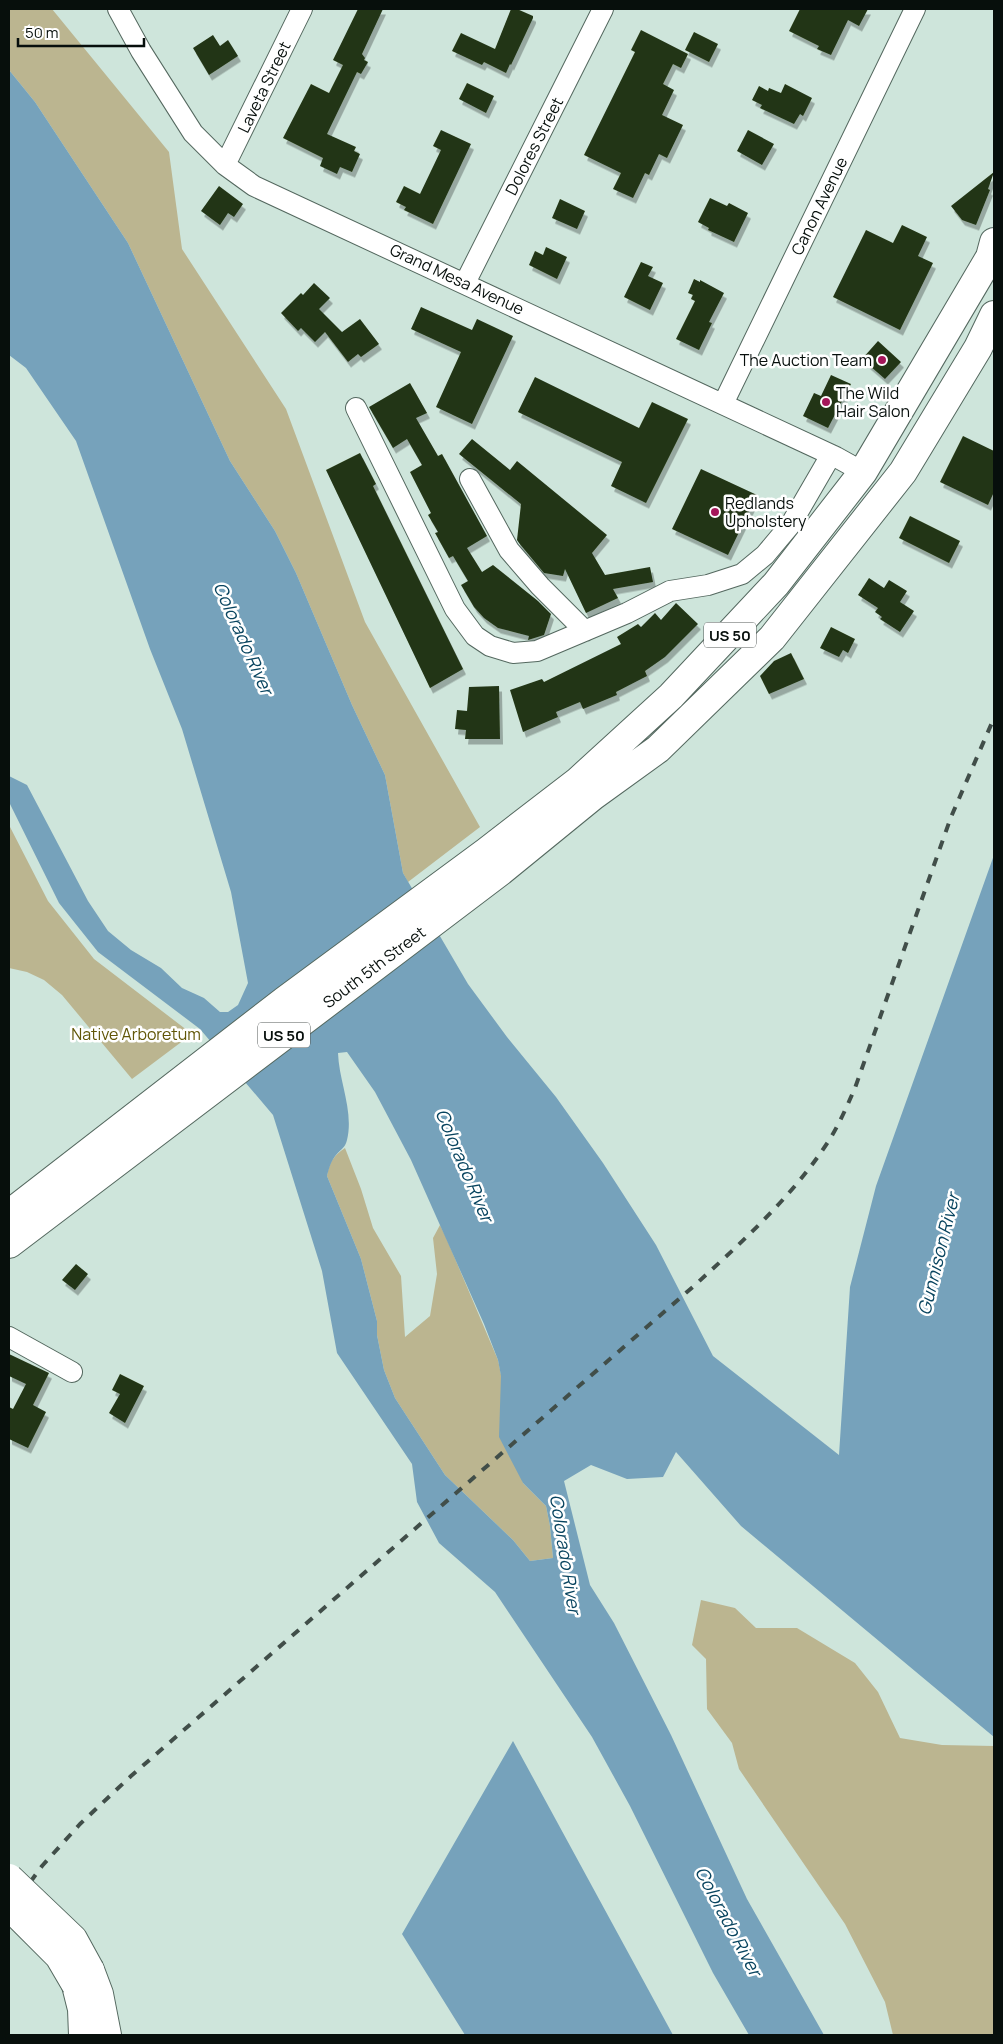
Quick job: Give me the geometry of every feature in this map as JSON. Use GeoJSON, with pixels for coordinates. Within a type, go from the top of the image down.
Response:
{"type":"FeatureCollection","features":[{"type":"Feature","properties":{"kind":"highway","name":"US 50"},"geometry":{"type":"LineString","coordinates":[[586,788],[776,584],[862,472],[993,258]]}},
{"type":"Feature","properties":{"kind":"highway"},"geometry":{"type":"LineString","coordinates":[[902,472],[901,446],[957,353],[994,284]]}},
{"type":"Feature","properties":{"kind":"highway","name":"US 50"},"geometry":{"type":"LineString","coordinates":[[586,788],[658,749],[772,638],[902,472],[978,348],[994,315]]}},
{"type":"Feature","properties":{"kind":"highway"},"geometry":{"type":"LineString","coordinates":[[658,749],[682,709],[755,636],[855,516],[862,472]]}},
{"type":"Feature","properties":{"kind":"highway","name":"South 5th Street"},"geometry":{"type":"LineString","coordinates":[[9,1244],[61,1189],[284,1001],[494,862],[586,788]]}},
{"type":"Feature","properties":{"kind":"highway","name":"South 5th Street"},"geometry":{"type":"LineString","coordinates":[[9,1214],[61,1189]]}},
{"type":"Feature","properties":{"kind":"highway"},"geometry":{"type":"LineString","coordinates":[[9,1878],[73,1940],[83,1978],[83,2035]]}},
{"type":"Feature","properties":{"kind":"highway"},"geometry":{"type":"LineString","coordinates":[[9,1906],[99,1994],[107,2035]]}},
{"type":"Feature","properties":{"kind":"street","name":"Grand Mesa Avenue"},"geometry":{"type":"LineString","coordinates":[[118,9],[141,51],[193,133],[225,165],[254,186],[723,404],[831,455],[862,472]]}},
{"type":"Feature","properties":{"kind":"street","name":"Laveta Street"},"geometry":{"type":"LineString","coordinates":[[225,165],[302,9]]}},
{"type":"Feature","properties":{"kind":"street","name":"Dolores Street"},"geometry":{"type":"LineString","coordinates":[[465,283],[603,9]]}},
{"type":"Feature","properties":{"kind":"street","name":"Canon Avenue"},"geometry":{"type":"LineString","coordinates":[[723,404],[915,9]]}},
{"type":"Feature","properties":{"kind":"street"},"geometry":{"type":"LineString","coordinates":[[356,408],[455,609],[475,636],[490,646],[513,653],[537,651],[585,631],[670,591],[708,585],[742,574],[765,555],[791,524],[831,455]]}},
{"type":"Feature","properties":{"kind":"street"},"geometry":{"type":"LineString","coordinates":[[470,479],[509,550],[540,586],[585,631]]}},
{"type":"Feature","properties":{"kind":"street"},"geometry":{"type":"LineString","coordinates":[[9,1337],[72,1372]]}},
{"type":"Feature","properties":{"kind":"green space"},"geometry":{"type":"Polygon","coordinates":[[[9,9],[52,9],[169,152],[182,249],[286,409],[365,622],[480,827],[408,882],[403,873],[385,775],[352,705],[296,573],[275,531],[230,461],[128,243],[35,102],[9,70],[9,9]]]}},
{"type":"Feature","properties":{"kind":"green space","name":"Native Arboretum"},"geometry":{"type":"Polygon","coordinates":[[[9,825],[48,901],[94,959],[192,1034],[132,1079],[62,995],[44,980],[27,972],[9,968],[9,825]]]}},
{"type":"Feature","properties":{"kind":"green space"},"geometry":{"type":"Polygon","coordinates":[[[345,1148],[361,1189],[373,1228],[401,1276],[405,1337],[430,1316],[437,1274],[433,1238],[440,1225],[498,1360],[523,1483],[546,1506],[553,1558],[530,1561],[513,1540],[445,1475],[395,1398],[384,1370],[377,1335],[377,1321],[361,1259],[327,1176],[333,1160],[345,1148]]]}},
{"type":"Feature","properties":{"kind":"green space"},"geometry":{"type":"Polygon","coordinates":[[[701,1600],[735,1608],[756,1628],[797,1628],[855,1663],[878,1692],[900,1738],[942,1745],[994,1746],[994,2035],[893,2035],[885,2002],[845,1924],[739,1769],[732,1743],[707,1709],[706,1659],[692,1645],[701,1600]]]}},
{"type":"Feature","properties":{"kind":"water"},"geometry":{"type":"Polygon","coordinates":[[[9,70],[35,102],[128,243],[230,461],[275,531],[296,573],[352,705],[385,775],[403,873],[468,984],[507,1037],[556,1097],[603,1163],[656,1245],[713,1356],[839,1455],[850,1287],[876,1186],[994,855],[994,1737],[741,1526],[676,1452],[663,1477],[627,1479],[591,1465],[564,1481],[590,1585],[614,1623],[671,1735],[747,1899],[824,2035],[749,2035],[713,1973],[630,1806],[592,1737],[495,1592],[439,1543],[417,1502],[412,1464],[337,1353],[322,1271],[273,1115],[200,1029],[98,952],[59,903],[9,802],[9,776],[27,785],[88,901],[108,931],[131,950],[161,968],[182,988],[204,998],[220,1012],[228,1012],[238,1005],[248,983],[231,892],[182,729],[150,649],[76,441],[26,368],[9,355],[9,70]],[[347,1052],[338,1053],[349,1118],[349,1129],[346,1143],[333,1160],[327,1176],[361,1259],[377,1321],[377,1335],[384,1370],[395,1398],[445,1475],[513,1540],[530,1561],[553,1558],[546,1506],[523,1483],[499,1437],[501,1376],[498,1360],[484,1324],[411,1160],[375,1092],[347,1052]]]}},
{"type":"Feature","properties":{"kind":"water"},"geometry":{"type":"Polygon","coordinates":[[[513,1741],[673,2035],[465,2035],[402,1934],[513,1741]]]}},
{"type":"Feature","properties":{"kind":"building"},"geometry":{"type":"Polygon","coordinates":[[[358,9],[383,9],[362,54],[365,58],[364,60],[368,62],[361,74],[357,72],[327,134],[356,147],[354,151],[360,154],[352,172],[340,167],[337,174],[320,166],[323,158],[283,138],[311,84],[329,93],[343,65],[333,60],[358,9]]]}},
{"type":"Feature","properties":{"kind":"building"},"geometry":{"type":"Polygon","coordinates":[[[511,9],[517,9],[533,16],[533,18],[506,73],[484,62],[482,65],[452,51],[461,33],[495,49],[511,9]]]}},
{"type":"Feature","properties":{"kind":"building"},"geometry":{"type":"Polygon","coordinates":[[[800,9],[868,9],[859,26],[848,20],[831,55],[817,49],[819,46],[789,31],[800,9]]]}},
{"type":"Feature","properties":{"kind":"building"},"geometry":{"type":"Polygon","coordinates":[[[641,30],[688,54],[681,68],[673,64],[663,84],[674,90],[662,115],[683,125],[667,158],[659,154],[649,175],[645,173],[633,198],[613,189],[621,173],[584,155],[635,52],[631,50],[641,30]]]}},
{"type":"Feature","properties":{"kind":"building"},"geometry":{"type":"Polygon","coordinates":[[[694,32],[718,44],[709,62],[685,50],[694,32]]]}},
{"type":"Feature","properties":{"kind":"building"},"geometry":{"type":"Polygon","coordinates":[[[213,35],[220,46],[228,40],[238,56],[209,75],[193,48],[213,35]]]}},
{"type":"Feature","properties":{"kind":"building"},"geometry":{"type":"Polygon","coordinates":[[[467,83],[494,96],[486,113],[459,99],[467,83]]]}},
{"type":"Feature","properties":{"kind":"building"},"geometry":{"type":"Polygon","coordinates":[[[785,84],[812,98],[803,116],[800,114],[794,124],[760,108],[762,105],[752,100],[759,86],[768,91],[769,88],[781,93],[785,84]]]}},
{"type":"Feature","properties":{"kind":"building"},"geometry":{"type":"Polygon","coordinates":[[[441,130],[471,144],[433,224],[404,210],[406,207],[396,202],[404,186],[420,194],[441,150],[433,146],[441,130]]]}},
{"type":"Feature","properties":{"kind":"building"},"geometry":{"type":"Polygon","coordinates":[[[748,130],[774,144],[762,165],[737,151],[748,130]]]}},
{"type":"Feature","properties":{"kind":"building"},"geometry":{"type":"Polygon","coordinates":[[[994,172],[988,189],[990,190],[976,225],[962,220],[951,206],[994,172]]]}},
{"type":"Feature","properties":{"kind":"building"},"geometry":{"type":"Polygon","coordinates":[[[219,186],[243,204],[234,217],[228,213],[220,225],[201,211],[219,186]]]}},
{"type":"Feature","properties":{"kind":"building"},"geometry":{"type":"Polygon","coordinates":[[[710,198],[727,206],[729,203],[748,213],[734,242],[708,230],[709,228],[698,222],[710,198]]]}},
{"type":"Feature","properties":{"kind":"building"},"geometry":{"type":"Polygon","coordinates":[[[560,199],[585,211],[577,229],[552,218],[560,199]]]}},
{"type":"Feature","properties":{"kind":"building"},"geometry":{"type":"Polygon","coordinates":[[[902,225],[927,237],[918,256],[933,263],[900,330],[833,297],[866,230],[893,243],[902,225]]]}},
{"type":"Feature","properties":{"kind":"building"},"geometry":{"type":"Polygon","coordinates":[[[546,247],[567,257],[557,279],[529,265],[535,251],[543,255],[546,247]]]}},
{"type":"Feature","properties":{"kind":"building"},"geometry":{"type":"Polygon","coordinates":[[[641,262],[653,267],[648,276],[663,283],[650,310],[624,297],[641,262]]]}},
{"type":"Feature","properties":{"kind":"building"},"geometry":{"type":"Polygon","coordinates":[[[694,279],[700,282],[700,280],[724,293],[709,322],[712,323],[699,350],[676,339],[695,301],[691,299],[693,295],[688,293],[694,279]]]}},
{"type":"Feature","properties":{"kind":"building"},"geometry":{"type":"Polygon","coordinates":[[[314,283],[330,298],[319,309],[342,332],[360,319],[379,344],[361,357],[358,354],[348,362],[325,332],[315,342],[301,328],[298,331],[281,313],[314,283]]]}},
{"type":"Feature","properties":{"kind":"building"},"geometry":{"type":"Polygon","coordinates":[[[421,307],[472,330],[477,319],[513,336],[472,424],[436,407],[461,352],[411,329],[421,307]]]}},
{"type":"Feature","properties":{"kind":"building","name":"The Auction Team"},"geometry":{"type":"Polygon","coordinates":[[[878,341],[901,362],[885,379],[862,359],[878,341]]]}},
{"type":"Feature","properties":{"kind":"building","name":"The Wild Hair Salon"},"geometry":{"type":"Polygon","coordinates":[[[831,375],[851,384],[828,428],[803,416],[814,393],[821,396],[831,375]]]}},
{"type":"Feature","properties":{"kind":"building"},"geometry":{"type":"Polygon","coordinates":[[[535,377],[639,428],[652,402],[688,419],[646,503],[611,486],[622,462],[518,412],[535,377]]]}},
{"type":"Feature","properties":{"kind":"building"},"geometry":{"type":"Polygon","coordinates":[[[410,383],[427,413],[416,418],[438,456],[442,454],[487,536],[467,548],[482,572],[493,565],[538,601],[551,614],[544,635],[528,640],[529,636],[498,628],[484,618],[474,607],[461,585],[468,581],[453,556],[449,558],[435,533],[438,532],[428,515],[431,513],[410,472],[422,465],[407,439],[393,448],[369,407],[410,383]]]}},
{"type":"Feature","properties":{"kind":"building"},"geometry":{"type":"Polygon","coordinates":[[[963,436],[994,451],[994,492],[988,505],[940,482],[963,436]]]}},
{"type":"Feature","properties":{"kind":"building"},"geometry":{"type":"Polygon","coordinates":[[[472,439],[510,470],[517,461],[607,535],[592,553],[605,575],[650,567],[653,582],[613,589],[618,598],[586,613],[565,569],[563,576],[544,573],[517,540],[521,504],[459,454],[472,439]]]}},
{"type":"Feature","properties":{"kind":"building"},"geometry":{"type":"Polygon","coordinates":[[[360,453],[376,484],[373,486],[463,669],[430,688],[326,470],[360,453]]]}},
{"type":"Feature","properties":{"kind":"building","name":"Redlands Upholstery"},"geometry":{"type":"Polygon","coordinates":[[[701,469],[757,495],[728,555],[672,529],[701,469]]]}},
{"type":"Feature","properties":{"kind":"building"},"geometry":{"type":"Polygon","coordinates":[[[910,516],[960,541],[949,563],[899,538],[910,516]]]}},
{"type":"Feature","properties":{"kind":"building"},"geometry":{"type":"Polygon","coordinates":[[[869,578],[884,588],[889,580],[907,591],[900,602],[914,611],[900,632],[880,619],[882,617],[875,612],[878,608],[858,595],[869,578]]]}},
{"type":"Feature","properties":{"kind":"building"},"geometry":{"type":"Polygon","coordinates":[[[676,603],[698,624],[665,657],[645,671],[647,676],[616,692],[617,695],[583,709],[580,702],[556,712],[558,717],[523,732],[510,690],[542,679],[544,682],[621,644],[617,637],[638,624],[641,627],[655,613],[661,620],[676,603]]]}},
{"type":"Feature","properties":{"kind":"building"},"geometry":{"type":"Polygon","coordinates":[[[831,627],[855,639],[848,653],[843,650],[839,657],[820,648],[831,627]]]}},
{"type":"Feature","properties":{"kind":"building"},"geometry":{"type":"Polygon","coordinates":[[[791,653],[804,679],[769,694],[760,676],[774,661],[791,653]]]}},
{"type":"Feature","properties":{"kind":"building"},"geometry":{"type":"Polygon","coordinates":[[[499,686],[500,739],[465,739],[466,730],[455,729],[457,710],[467,711],[469,687],[499,686]]]}},
{"type":"Feature","properties":{"kind":"building"},"geometry":{"type":"Polygon","coordinates":[[[76,1264],[88,1274],[75,1290],[62,1280],[76,1264]]]}},
{"type":"Feature","properties":{"kind":"building"},"geometry":{"type":"Polygon","coordinates":[[[9,1354],[49,1373],[33,1405],[46,1412],[28,1448],[9,1439],[9,1407],[13,1409],[26,1384],[9,1376],[9,1354]]]}},
{"type":"Feature","properties":{"kind":"building"},"geometry":{"type":"Polygon","coordinates":[[[120,1374],[144,1386],[125,1423],[109,1413],[120,1394],[112,1390],[120,1374]]]}},
{"type":"Feature","properties":{"kind":"railway"},"geometry":{"type":"LineString","coordinates":[[9,1911],[42,1866],[80,1824],[131,1776],[695,1285],[749,1235],[799,1181],[832,1136],[855,1088],[951,817],[994,718]]}},
{"type":"Feature","properties":{"kind":"place","name":"The Auction Team"},"geometry":{"type":"Point","coordinates":[882,360]}},
{"type":"Feature","properties":{"kind":"place","name":"The Wild Hair Salon"},"geometry":{"type":"Point","coordinates":[826,402]}},
{"type":"Feature","properties":{"kind":"place","name":"Redlands Upholstery"},"geometry":{"type":"Point","coordinates":[715,512]}},
{"type":"Feature","properties":{"kind":"water label","name":"Colorado River"},"geometry":{"type":"Point","coordinates":[244,638]}},
{"type":"Feature","properties":{"kind":"water label","name":"Colorado River"},"geometry":{"type":"Point","coordinates":[465,1165]}},
{"type":"Feature","properties":{"kind":"water label","name":"Gunnison River"},"geometry":{"type":"Point","coordinates":[938,1254]}},
{"type":"Feature","properties":{"kind":"water label","name":"Colorado River"},"geometry":{"type":"Point","coordinates":[566,1554]}},
{"type":"Feature","properties":{"kind":"water label","name":"Colorado River"},"geometry":{"type":"Point","coordinates":[729,1921]}}]}
